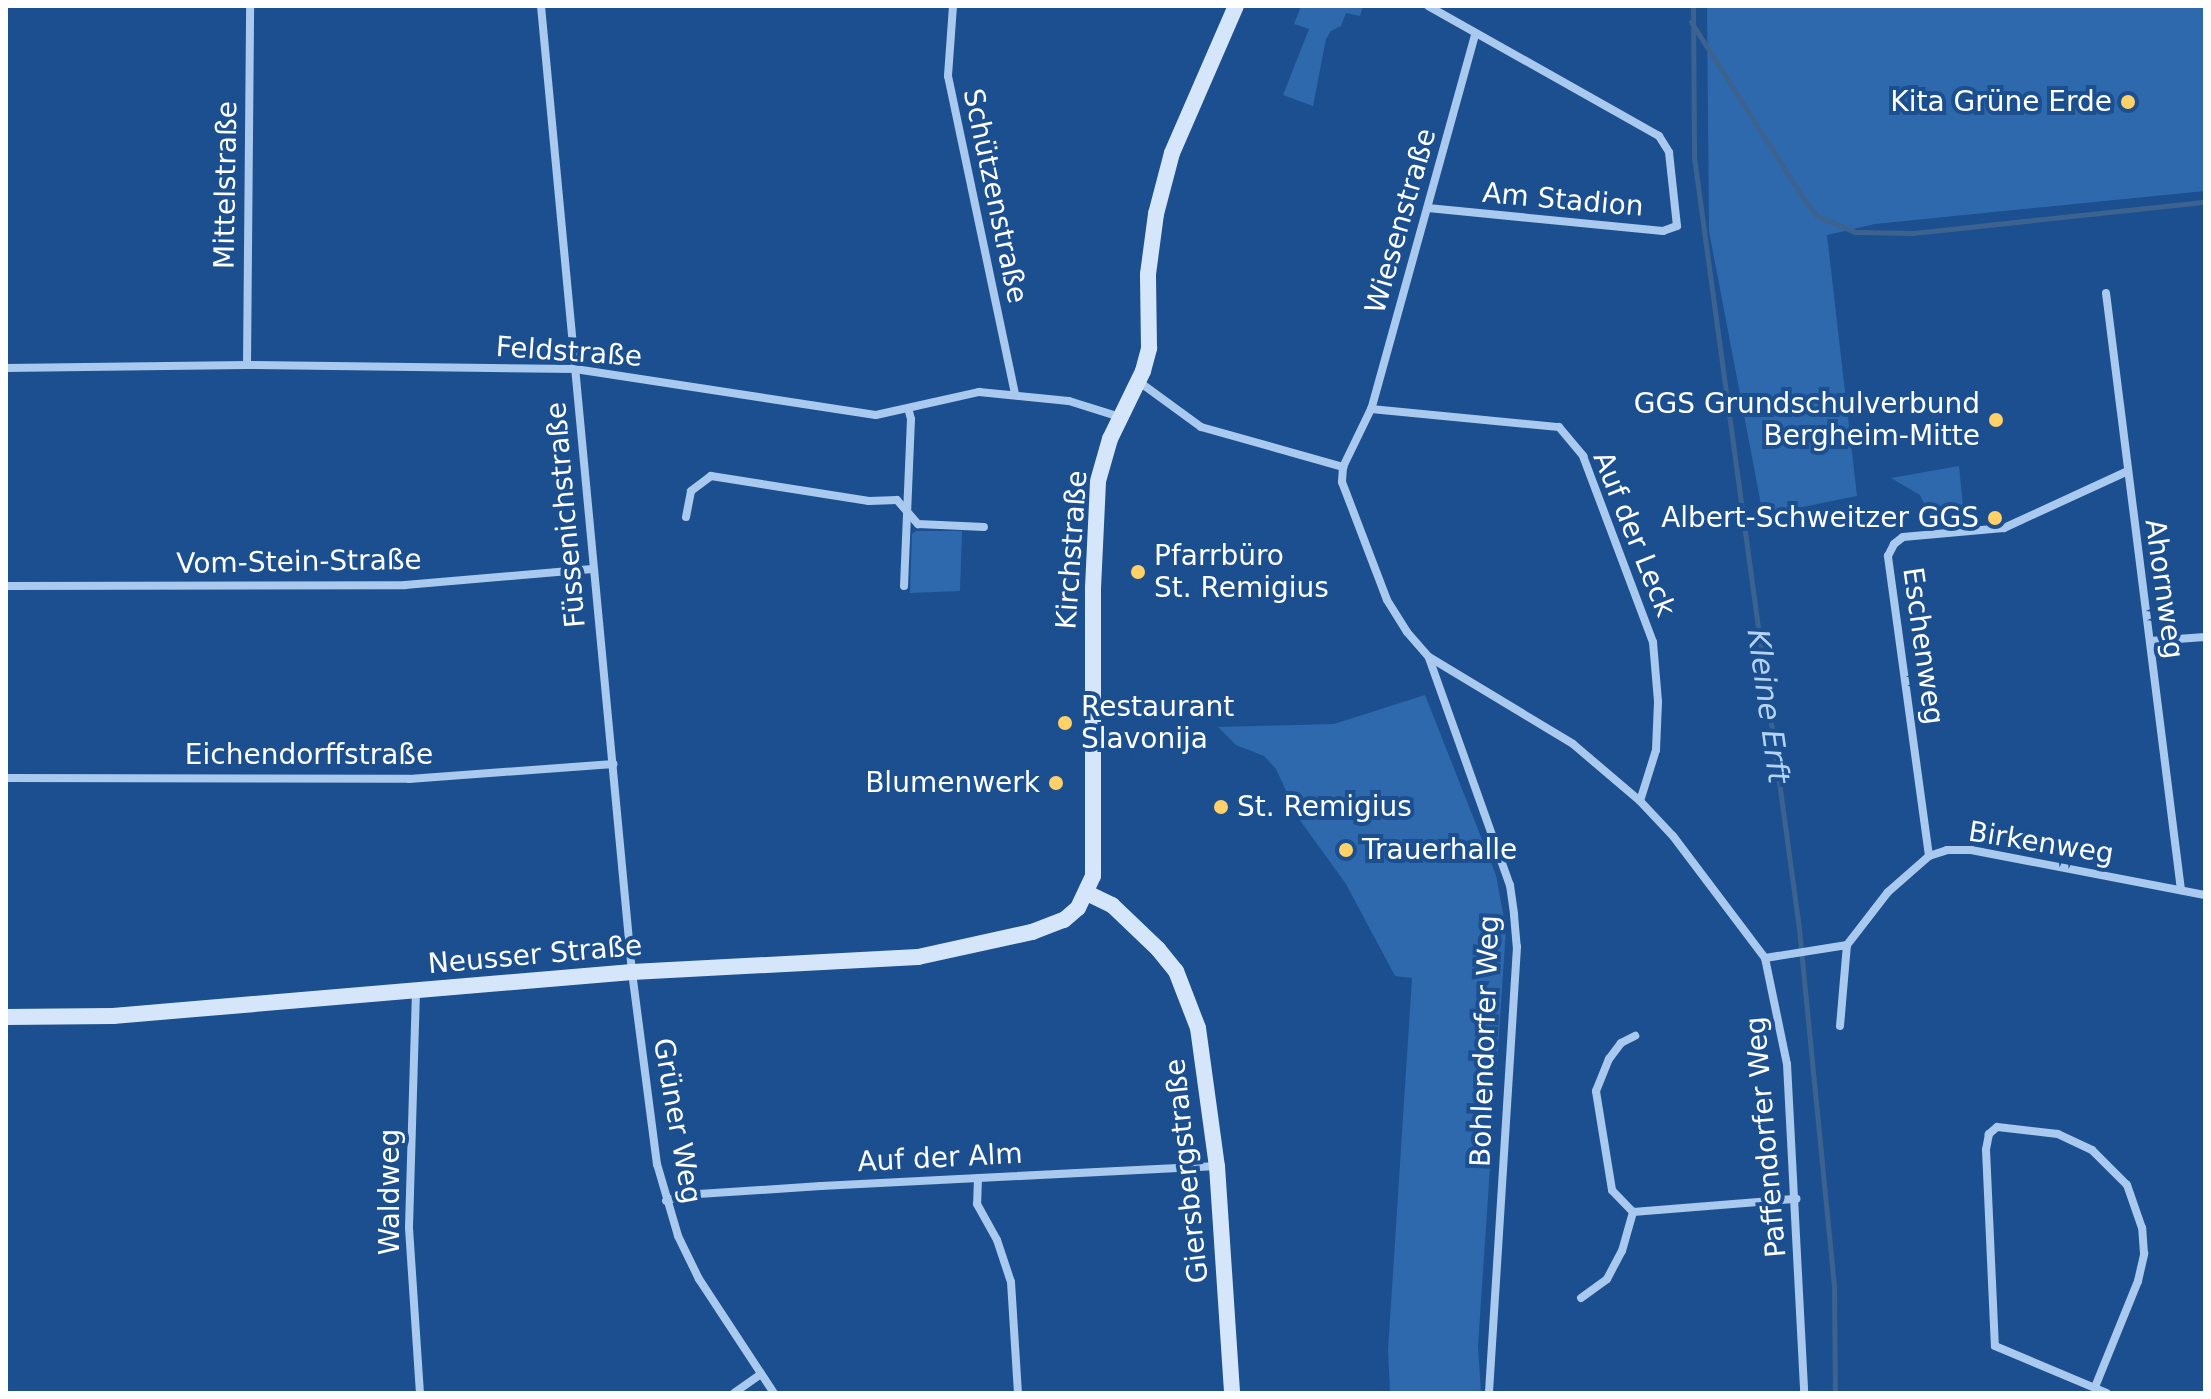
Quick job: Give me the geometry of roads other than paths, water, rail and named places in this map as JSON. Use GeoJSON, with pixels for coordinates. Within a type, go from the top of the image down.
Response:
{"type":"FeatureCollection","features":[{"type":"Feature","properties":{"kind":"main road","name":"Kirchstraße"},"geometry":{"type":"LineString","coordinates":[[1087,893],[1093,876],[1093,588],[1098,481],[1149,348],[1148,274],[1156,214],[1172,153],[1236,6]]}},
{"type":"Feature","properties":{"kind":"main road","name":"Neusser Straße"},"geometry":{"type":"LineString","coordinates":[[6,1017],[113,1016],[632,972],[918,957],[1032,932],[1064,920],[1078,908],[1087,893]]}},
{"type":"Feature","properties":{"kind":"main road","name":"Giersbergstraße"},"geometry":{"type":"LineString","coordinates":[[1087,893],[1112,905],[1158,949],[1176,971],[1198,1028],[1217,1166],[1232,1393]]}},
{"type":"Feature","properties":{"kind":"street","name":"Mittelstraße"},"geometry":{"type":"LineString","coordinates":[[247,365],[250,6]]}},
{"type":"Feature","properties":{"kind":"street","name":"Füssenichstraße"},"geometry":{"type":"LineString","coordinates":[[541,6],[632,972]]}},
{"type":"Feature","properties":{"kind":"street","name":"Schützenstraße"},"geometry":{"type":"LineString","coordinates":[[953,6],[948,76],[1015,393]]}},
{"type":"Feature","properties":{"kind":"street"},"geometry":{"type":"LineString","coordinates":[[1428,6],[1475,35]]}},
{"type":"Feature","properties":{"kind":"street","name":"Wiesenstraße"},"geometry":{"type":"LineString","coordinates":[[1343,467],[1371,409],[1475,35]]}},
{"type":"Feature","properties":{"kind":"street","name":"Am Stadion"},"geometry":{"type":"LineString","coordinates":[[1428,208],[1663,231],[1677,226],[1669,152],[1659,136],[1475,35]]}},
{"type":"Feature","properties":{"kind":"street","name":"Ahornweg"},"geometry":{"type":"LineString","coordinates":[[2106,293],[2126,472],[2181,890]]}},
{"type":"Feature","properties":{"kind":"street","name":"Feldstraße"},"geometry":{"type":"LineString","coordinates":[[6,368],[247,365],[575,369],[876,415],[979,392],[1015,393],[1069,401],[1120,417]]}},
{"type":"Feature","properties":{"kind":"street"},"geometry":{"type":"LineString","coordinates":[[1138,381],[1201,427],[1343,467]]}},
{"type":"Feature","properties":{"kind":"street"},"geometry":{"type":"LineString","coordinates":[[904,586],[911,419],[908,408]]}},
{"type":"Feature","properties":{"kind":"street","name":"Auf der Leck"},"geometry":{"type":"LineString","coordinates":[[1371,409],[1559,427],[1583,456],[1653,642],[1658,702],[1656,750],[1640,801]]}},
{"type":"Feature","properties":{"kind":"street","name":"Paffendorfer Weg"},"geometry":{"type":"LineString","coordinates":[[1343,467],[1342,482],[1348,502],[1387,600],[1407,632],[1429,657],[1573,744],[1640,801],[1673,836],[1765,958],[1787,1064],[1804,1393]]}},
{"type":"Feature","properties":{"kind":"street","name":"Eschenweg"},"geometry":{"type":"LineString","coordinates":[[1929,856],[1888,556],[1894,544],[1903,537],[2004,528],[2126,472]]}},
{"type":"Feature","properties":{"kind":"street"},"geometry":{"type":"LineString","coordinates":[[686,517],[691,491],[711,476],[869,501],[897,500],[918,524],[984,527]]}},
{"type":"Feature","properties":{"kind":"street","name":"Vom-Stein-Straße"},"geometry":{"type":"LineString","coordinates":[[6,586],[405,585],[592,569]]}},
{"type":"Feature","properties":{"kind":"street"},"geometry":{"type":"LineString","coordinates":[[2150,641],[2205,637]]}},
{"type":"Feature","properties":{"kind":"street","name":"Bohlendorfer Weg"},"geometry":{"type":"LineString","coordinates":[[1429,657],[1510,885],[1517,947],[1489,1393]]}},
{"type":"Feature","properties":{"kind":"street","name":"Eichendorffstraße"},"geometry":{"type":"LineString","coordinates":[[6,778],[409,779],[613,764]]}},
{"type":"Feature","properties":{"kind":"street","name":"Birkenweg"},"geometry":{"type":"LineString","coordinates":[[1847,945],[1888,892],[1929,856],[1947,850],[1971,850],[2205,895]]}},
{"type":"Feature","properties":{"kind":"street"},"geometry":{"type":"LineString","coordinates":[[1765,958],[1847,945],[1840,1026]]}},
{"type":"Feature","properties":{"kind":"street","name":"Grüner Weg"},"geometry":{"type":"LineString","coordinates":[[632,972],[657,1164],[666,1201],[678,1236],[699,1279],[774,1393]]}},
{"type":"Feature","properties":{"kind":"street","name":"Waldweg"},"geometry":{"type":"LineString","coordinates":[[416,991],[409,1228],[420,1393]]}},
{"type":"Feature","properties":{"kind":"street"},"geometry":{"type":"LineString","coordinates":[[1633,1212],[1612,1190],[1596,1091],[1609,1059],[1621,1043],[1635,1036]]}},
{"type":"Feature","properties":{"kind":"street"},"geometry":{"type":"LineString","coordinates":[[2095,1387],[2138,1281],[2144,1254],[2142,1228],[2127,1185],[2092,1150],[2058,1134],[1997,1127],[1989,1134],[1986,1150],[1995,1346],[2107,1393]]}},
{"type":"Feature","properties":{"kind":"street","name":"Auf der Alm"},"geometry":{"type":"LineString","coordinates":[[666,1201],[683,1195],[1217,1166]]}},
{"type":"Feature","properties":{"kind":"street"},"geometry":{"type":"LineString","coordinates":[[978,1178],[977,1204],[997,1240],[1011,1282],[1018,1393]]}},
{"type":"Feature","properties":{"kind":"street"},"geometry":{"type":"LineString","coordinates":[[1633,1212],[1796,1199]]}},
{"type":"Feature","properties":{"kind":"street"},"geometry":{"type":"LineString","coordinates":[[1581,1298],[1607,1279],[1622,1251],[1633,1212]]}},
{"type":"Feature","properties":{"kind":"street"},"geometry":{"type":"LineString","coordinates":[[734,1393],[761,1374]]}},
{"type":"Feature","properties":{"kind":"waterway","name":"Kleine Erft"},"geometry":{"type":"LineString","coordinates":[[1693,6],[1694,157],[1799,929],[1834,1288],[1835,1393]]}},
{"type":"Feature","properties":{"kind":"waterway","name":"Kleine Erft"},"geometry":{"type":"LineString","coordinates":[[1691,22],[1805,201],[1817,216],[1855,232],[1913,233],[2205,202]]}},
{"type":"Feature","properties":{"kind":"place","name":"Kita Grüne Erde"},"geometry":{"type":"Point","coordinates":[2128,102]}},
{"type":"Feature","properties":{"kind":"place","name":"GGS Grundschulverbund Bergheim-Mitte"},"geometry":{"type":"Point","coordinates":[1996,420]}},
{"type":"Feature","properties":{"kind":"place","name":"Albert-Schweitzer GGS"},"geometry":{"type":"Point","coordinates":[1995,518]}},
{"type":"Feature","properties":{"kind":"place","name":"Pfarrbüro St. Remigius"},"geometry":{"type":"Point","coordinates":[1138,572]}},
{"type":"Feature","properties":{"kind":"place","name":"Restaurant Slavonija"},"geometry":{"type":"Point","coordinates":[1065,723]}},
{"type":"Feature","properties":{"kind":"place","name":"Blumenwerk"},"geometry":{"type":"Point","coordinates":[1056,783]}},
{"type":"Feature","properties":{"kind":"place","name":"St. Remigius"},"geometry":{"type":"Point","coordinates":[1221,807]}},
{"type":"Feature","properties":{"kind":"place","name":"Trauerhalle"},"geometry":{"type":"Point","coordinates":[1346,850]}}]}
